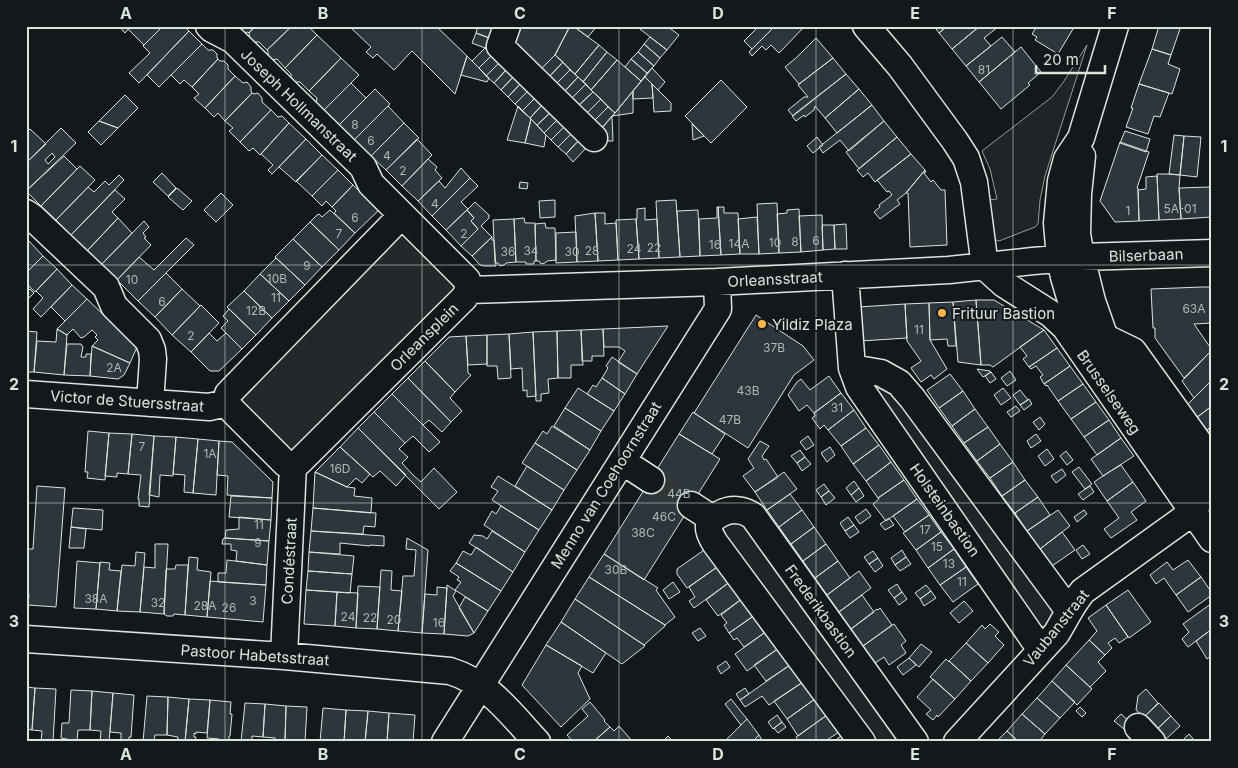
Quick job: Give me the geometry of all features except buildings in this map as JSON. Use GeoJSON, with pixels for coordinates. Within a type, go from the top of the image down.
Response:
{"type":"FeatureCollection","features":[{"type":"Feature","properties":{"kind":"street","name":"Joseph Hollmanstraat"},"geometry":{"type":"LineString","coordinates":[[209,26],[233,40],[363,167],[372,184],[402,214]]}},
{"type":"Feature","properties":{"kind":"street"},"geometry":{"type":"LineString","coordinates":[[507,26],[500,46],[594,138]]}},
{"type":"Feature","properties":{"kind":"street"},"geometry":{"type":"LineString","coordinates":[[866,26],[900,66],[966,158],[975,191],[985,267]]}},
{"type":"Feature","properties":{"kind":"street","name":"Brusselseweg"},"geometry":{"type":"LineString","coordinates":[[1115,26],[1081,138],[1067,160],[1061,181],[1057,223],[1071,258],[1092,301],[1106,344],[1202,505],[1212,539]]}},
{"type":"Feature","properties":{"kind":"street"},"geometry":{"type":"LineString","coordinates":[[26,213],[106,287],[114,306],[148,340],[153,359],[150,403]]}},
{"type":"Feature","properties":{"kind":"street","name":"Orleansplein"},"geometry":{"type":"LineString","coordinates":[[294,465],[464,298],[469,290],[467,280],[402,214]]}},
{"type":"Feature","properties":{"kind":"street"},"geometry":{"type":"LineString","coordinates":[[294,465],[286,464],[230,408],[226,403],[228,394],[402,214]]}},
{"type":"Feature","properties":{"kind":"street","name":"Bilserbaan"},"geometry":{"type":"LineString","coordinates":[[1071,258],[1212,254]]}},
{"type":"Feature","properties":{"kind":"street","name":"Orleansstraat"},"geometry":{"type":"LineString","coordinates":[[469,290],[717,282],[985,267],[1071,258]]}},
{"type":"Feature","properties":{"kind":"street","name":"Brusselseweg"},"geometry":{"type":"LineString","coordinates":[[985,267],[1004,284],[1051,314],[1064,327],[1202,505]]}},
{"type":"Feature","properties":{"kind":"street","name":"Holsteinbastion"},"geometry":{"type":"LineString","coordinates":[[846,275],[852,368],[859,387],[1041,650]]}},
{"type":"Feature","properties":{"kind":"street","name":"Menno van Coehoornstraat"},"geometry":{"type":"LineString","coordinates":[[445,742],[718,309],[717,282]]}},
{"type":"Feature","properties":{"kind":"street","name":"Brusselseweg"},"geometry":{"type":"LineString","coordinates":[[1106,344],[1133,351],[1212,461]]}},
{"type":"Feature","properties":{"kind":"street"},"geometry":{"type":"LineString","coordinates":[[852,368],[881,374],[899,383],[912,398],[1068,611]]}},
{"type":"Feature","properties":{"kind":"street","name":"Victor de Stuersstraat"},"geometry":{"type":"LineString","coordinates":[[26,394],[209,408],[226,403]]}},
{"type":"Feature","properties":{"kind":"street"},"geometry":{"type":"LineString","coordinates":[[622,461],[650,480]]}},
{"type":"Feature","properties":{"kind":"street","name":"Condéstraat"},"geometry":{"type":"LineString","coordinates":[[284,656],[294,465]]}},
{"type":"Feature","properties":{"kind":"street","name":"Vaubanstraat"},"geometry":{"type":"LineString","coordinates":[[957,742],[1059,629],[1075,600],[1083,592],[1202,505]]}},
{"type":"Feature","properties":{"kind":"street","name":"Frederikbastion"},"geometry":{"type":"LineString","coordinates":[[862,742],[715,543],[711,537],[709,524],[701,512],[734,510],[754,516],[915,742]]}},
{"type":"Feature","properties":{"kind":"street","name":"Pastoor Habetsstraat"},"geometry":{"type":"LineString","coordinates":[[26,639],[284,656],[438,670],[458,674],[480,685],[492,694],[537,742]]}},
{"type":"Feature","properties":{"kind":"shaded area"},"geometry":{"type":"Polygon","coordinates":[[[1087,45],[1045,176],[1038,224],[1035,227],[999,241],[996,240],[993,237],[988,200],[997,199],[990,169],[982,151],[1052,97],[1087,45]]]}},
{"type":"Feature","properties":{"kind":"shaded area"},"geometry":{"type":"Polygon","coordinates":[[[398,232],[409,232],[455,279],[454,292],[298,450],[284,451],[238,406],[239,394],[398,232]]]}},
{"type":"Feature","properties":{"kind":"shaded area"},"geometry":{"type":"Polygon","coordinates":[[[885,385],[892,387],[1057,613],[1045,627],[1038,625],[876,394],[878,389],[885,385]]]}},
{"type":"Feature","properties":{"kind":"shaded area"},"geometry":{"type":"Polygon","coordinates":[[[722,518],[750,525],[904,742],[872,742],[715,533],[722,518]]]}},
{"type":"Feature","properties":{"kind":"tunnel"},"geometry":{"type":"LineString","coordinates":[[651,480],[691,505]]}},
{"type":"Feature","properties":{"kind":"place","name":"Frituur Bastion"},"geometry":{"type":"Point","coordinates":[942,313]}},
{"type":"Feature","properties":{"kind":"place","name":"Yildiz Plaza"},"geometry":{"type":"Point","coordinates":[762,324]}}]}
